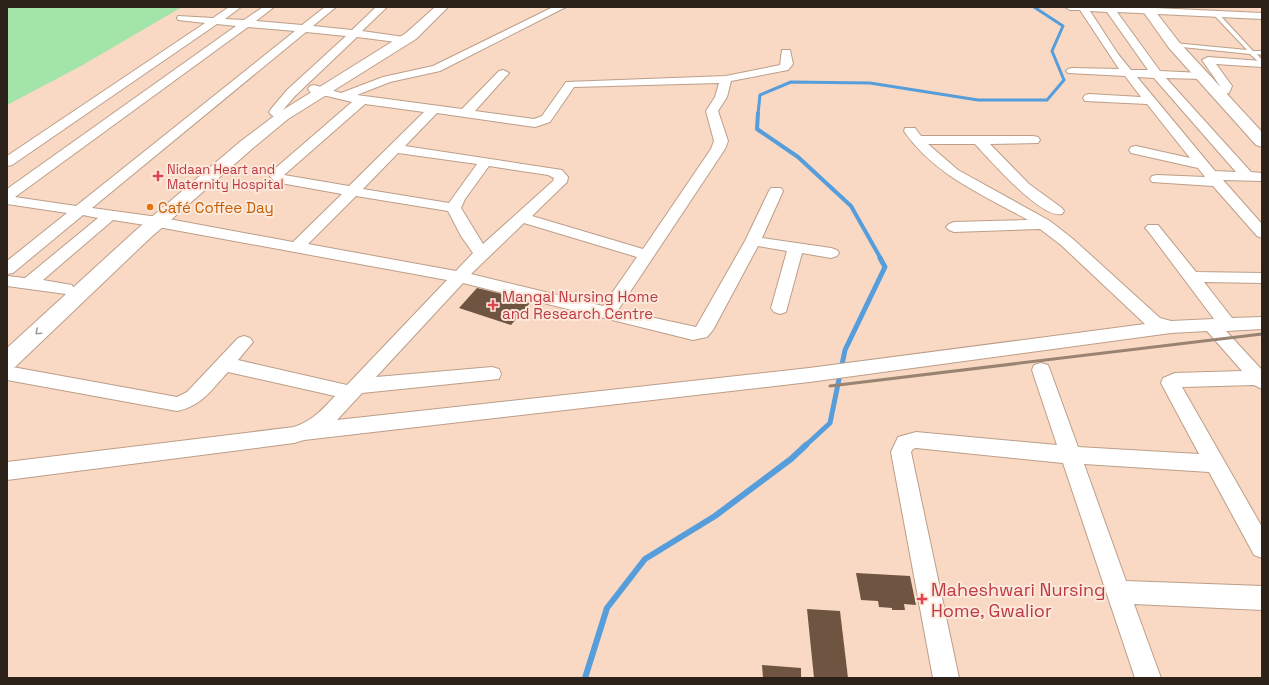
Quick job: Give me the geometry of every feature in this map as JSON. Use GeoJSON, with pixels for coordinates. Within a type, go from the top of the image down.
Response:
{"type":"FeatureCollection","features":[{"type":"Feature","properties":{"kind":"main road"},"geometry":{"type":"LineString","coordinates":[[401,40],[435,7]]}},
{"type":"Feature","properties":{"kind":"main road"},"geometry":{"type":"LineString","coordinates":[[7,342],[66,289],[152,221],[279,114],[401,40],[442,7]]}},
{"type":"Feature","properties":{"kind":"main road"},"geometry":{"type":"LineString","coordinates":[[1148,9],[1174,44],[1262,142]]}},
{"type":"Feature","properties":{"kind":"main road"},"geometry":{"type":"LineString","coordinates":[[7,361],[152,221]]}},
{"type":"Feature","properties":{"kind":"street"},"geometry":{"type":"LineString","coordinates":[[7,162],[236,7]]}},
{"type":"Feature","properties":{"kind":"street"},"geometry":{"type":"LineString","coordinates":[[7,196],[269,7]]}},
{"type":"Feature","properties":{"kind":"street"},"geometry":{"type":"LineString","coordinates":[[7,269],[331,7]]}},
{"type":"Feature","properties":{"kind":"street"},"geometry":{"type":"LineString","coordinates":[[279,114],[291,93],[382,7]]}},
{"type":"Feature","properties":{"kind":"street"},"geometry":{"type":"LineString","coordinates":[[342,97],[387,79],[436,69],[561,7]]}},
{"type":"Feature","properties":{"kind":"street"},"geometry":{"type":"LineString","coordinates":[[1070,7],[1111,10],[1148,9],[1262,16]]}},
{"type":"Feature","properties":{"kind":"street"},"geometry":{"type":"LineString","coordinates":[[1084,9],[1114,56],[1210,174],[1262,233]]}},
{"type":"Feature","properties":{"kind":"street"},"geometry":{"type":"LineString","coordinates":[[1111,10],[1130,41],[1157,74],[1256,179]]}},
{"type":"Feature","properties":{"kind":"street"},"geometry":{"type":"LineString","coordinates":[[182,18],[354,33],[401,40]]}},
{"type":"Feature","properties":{"kind":"street"},"geometry":{"type":"LineString","coordinates":[[317,91],[362,100],[535,123],[546,119],[570,84],[726,79],[745,74],[784,68],[787,64],[786,52]]}},
{"type":"Feature","properties":{"kind":"street"},"geometry":{"type":"LineString","coordinates":[[1217,92],[1225,90],[1226,86],[1208,60],[1262,64]]}},
{"type":"Feature","properties":{"kind":"street"},"geometry":{"type":"LineString","coordinates":[[1072,71],[1202,76]]}},
{"type":"Feature","properties":{"kind":"street"},"geometry":{"type":"LineString","coordinates":[[466,113],[503,73]]}},
{"type":"Feature","properties":{"kind":"street"},"geometry":{"type":"LineString","coordinates":[[606,313],[698,181],[718,149],[721,141],[712,111],[721,97],[726,79]]}},
{"type":"Feature","properties":{"kind":"street"},"geometry":{"type":"LineString","coordinates":[[1089,98],[1151,101]]}},
{"type":"Feature","properties":{"kind":"street"},"geometry":{"type":"LineString","coordinates":[[362,100],[278,172],[277,176],[280,179],[454,208]]}},
{"type":"Feature","properties":{"kind":"street"},"geometry":{"type":"LineString","coordinates":[[297,247],[434,109]]}},
{"type":"Feature","properties":{"kind":"street"},"geometry":{"type":"LineString","coordinates":[[1033,140],[979,140],[914,135],[930,154],[953,173],[1045,224],[1067,242],[1147,318],[1161,326],[1171,327]]}},
{"type":"Feature","properties":{"kind":"street"},"geometry":{"type":"LineString","coordinates":[[979,140],[1024,188],[1057,211]]}},
{"type":"Feature","properties":{"kind":"street"},"geometry":{"type":"LineString","coordinates":[[7,471],[294,435],[314,428],[327,418],[355,389],[482,253],[560,182],[561,177],[557,173],[548,171],[485,163],[394,148]]}},
{"type":"Feature","properties":{"kind":"street"},"geometry":{"type":"LineString","coordinates":[[1136,150],[1210,174]]}},
{"type":"Feature","properties":{"kind":"street"},"geometry":{"type":"LineString","coordinates":[[454,208],[458,199],[485,163]]}},
{"type":"Feature","properties":{"kind":"street"},"geometry":{"type":"LineString","coordinates":[[1157,179],[1210,174],[1256,179]]}},
{"type":"Feature","properties":{"kind":"street"},"geometry":{"type":"LineString","coordinates":[[7,200],[152,221],[460,276],[680,332],[701,333],[707,326],[753,241],[776,191]]}},
{"type":"Feature","properties":{"kind":"street"},"geometry":{"type":"LineString","coordinates":[[454,208],[469,236],[482,253]]}},
{"type":"Feature","properties":{"kind":"street"},"geometry":{"type":"LineString","coordinates":[[28,284],[110,215]]}},
{"type":"Feature","properties":{"kind":"street"},"geometry":{"type":"LineString","coordinates":[[521,217],[647,255]]}},
{"type":"Feature","properties":{"kind":"street"},"geometry":{"type":"LineString","coordinates":[[954,227],[1045,224]]}},
{"type":"Feature","properties":{"kind":"street"},"geometry":{"type":"LineString","coordinates":[[1153,228],[1191,278],[1220,325],[1260,380]]}},
{"type":"Feature","properties":{"kind":"street"},"geometry":{"type":"LineString","coordinates":[[753,241],[831,253]]}},
{"type":"Feature","properties":{"kind":"street"},"geometry":{"type":"LineString","coordinates":[[780,308],[796,248]]}},
{"type":"Feature","properties":{"kind":"street"},"geometry":{"type":"LineString","coordinates":[[1191,278],[1262,278]]}},
{"type":"Feature","properties":{"kind":"street"},"geometry":{"type":"LineString","coordinates":[[7,281],[66,289]]}},
{"type":"Feature","properties":{"kind":"street"},"geometry":{"type":"LineString","coordinates":[[304,432],[809,375],[1171,327],[1262,323]]}},
{"type":"Feature","properties":{"kind":"street"},"geometry":{"type":"LineString","coordinates":[[7,373],[177,404],[186,402],[194,397],[244,342]]}},
{"type":"Feature","properties":{"kind":"street"},"geometry":{"type":"LineString","coordinates":[[224,364],[355,389],[492,374]]}},
{"type":"Feature","properties":{"kind":"street"},"geometry":{"type":"LineString","coordinates":[[1041,370],[1072,455],[1148,678]]}},
{"type":"Feature","properties":{"kind":"street"},"geometry":{"type":"LineString","coordinates":[[1260,380],[1176,380],[1170,383],[1262,548]]}},
{"type":"Feature","properties":{"kind":"street"},"geometry":{"type":"LineString","coordinates":[[946,678],[901,452],[905,443],[916,440],[948,442],[1072,455],[1215,464]]}},
{"type":"Feature","properties":{"kind":"street"},"geometry":{"type":"LineString","coordinates":[[1119,592],[1262,598]]}},
{"type":"Feature","properties":{"kind":"lane"},"geometry":{"type":"LineString","coordinates":[[1216,14],[1262,64]]}},
{"type":"Feature","properties":{"kind":"lane"},"geometry":{"type":"LineString","coordinates":[[1174,44],[1262,53]]}},
{"type":"Feature","properties":{"kind":"green space"},"geometry":{"type":"Polygon","coordinates":[[[7,7],[182,7],[81,66],[7,105],[7,7]]]}},
{"type":"Feature","properties":{"kind":"building"},"geometry":{"type":"Polygon","coordinates":[[[477,288],[530,303],[511,325],[459,308],[477,288]]]}},
{"type":"Feature","properties":{"kind":"building"},"geometry":{"type":"Polygon","coordinates":[[[856,573],[910,576],[916,605],[904,604],[905,610],[892,610],[892,608],[879,607],[878,601],[861,600],[856,573]]]}},
{"type":"Feature","properties":{"kind":"building"},"geometry":{"type":"Polygon","coordinates":[[[807,609],[840,611],[848,678],[814,678],[807,609]]]}},
{"type":"Feature","properties":{"kind":"building"},"geometry":{"type":"Polygon","coordinates":[[[762,665],[801,668],[801,678],[763,678],[762,665]]]}},
{"type":"Feature","properties":{"kind":"waterway"},"geometry":{"type":"LineString","coordinates":[[758,114],[760,95],[791,82],[870,83],[978,100],[1047,100],[1064,80],[1052,51],[1063,26],[1034,7]]}},
{"type":"Feature","properties":{"kind":"waterway"},"geometry":{"type":"LineString","coordinates":[[758,113],[757,129],[798,157],[851,206],[881,259]]}},
{"type":"Feature","properties":{"kind":"waterway"},"geometry":{"type":"LineString","coordinates":[[805,446],[830,423],[845,350],[885,267],[880,258]]}},
{"type":"Feature","properties":{"kind":"waterway"},"geometry":{"type":"LineString","coordinates":[[585,678],[607,608],[645,559],[715,516],[791,459],[806,445]]}},
{"type":"Feature","properties":{"kind":"railway"},"geometry":{"type":"LineString","coordinates":[[830,386],[1262,334]]}},
{"type":"Feature","properties":{"kind":"place","name":"Nidaan Heart and Maternity Hospital"},"geometry":{"type":"Point","coordinates":[158,176]}},
{"type":"Feature","properties":{"kind":"place","name":"Café Coffee Day"},"geometry":{"type":"Point","coordinates":[150,207]}},
{"type":"Feature","properties":{"kind":"place","name":"Mangal Nursing Home and Research Centre"},"geometry":{"type":"Point","coordinates":[493,305]}},
{"type":"Feature","properties":{"kind":"place","name":"Maheshwari Nursing Home, Gwalior"},"geometry":{"type":"Point","coordinates":[922,599]}}]}
